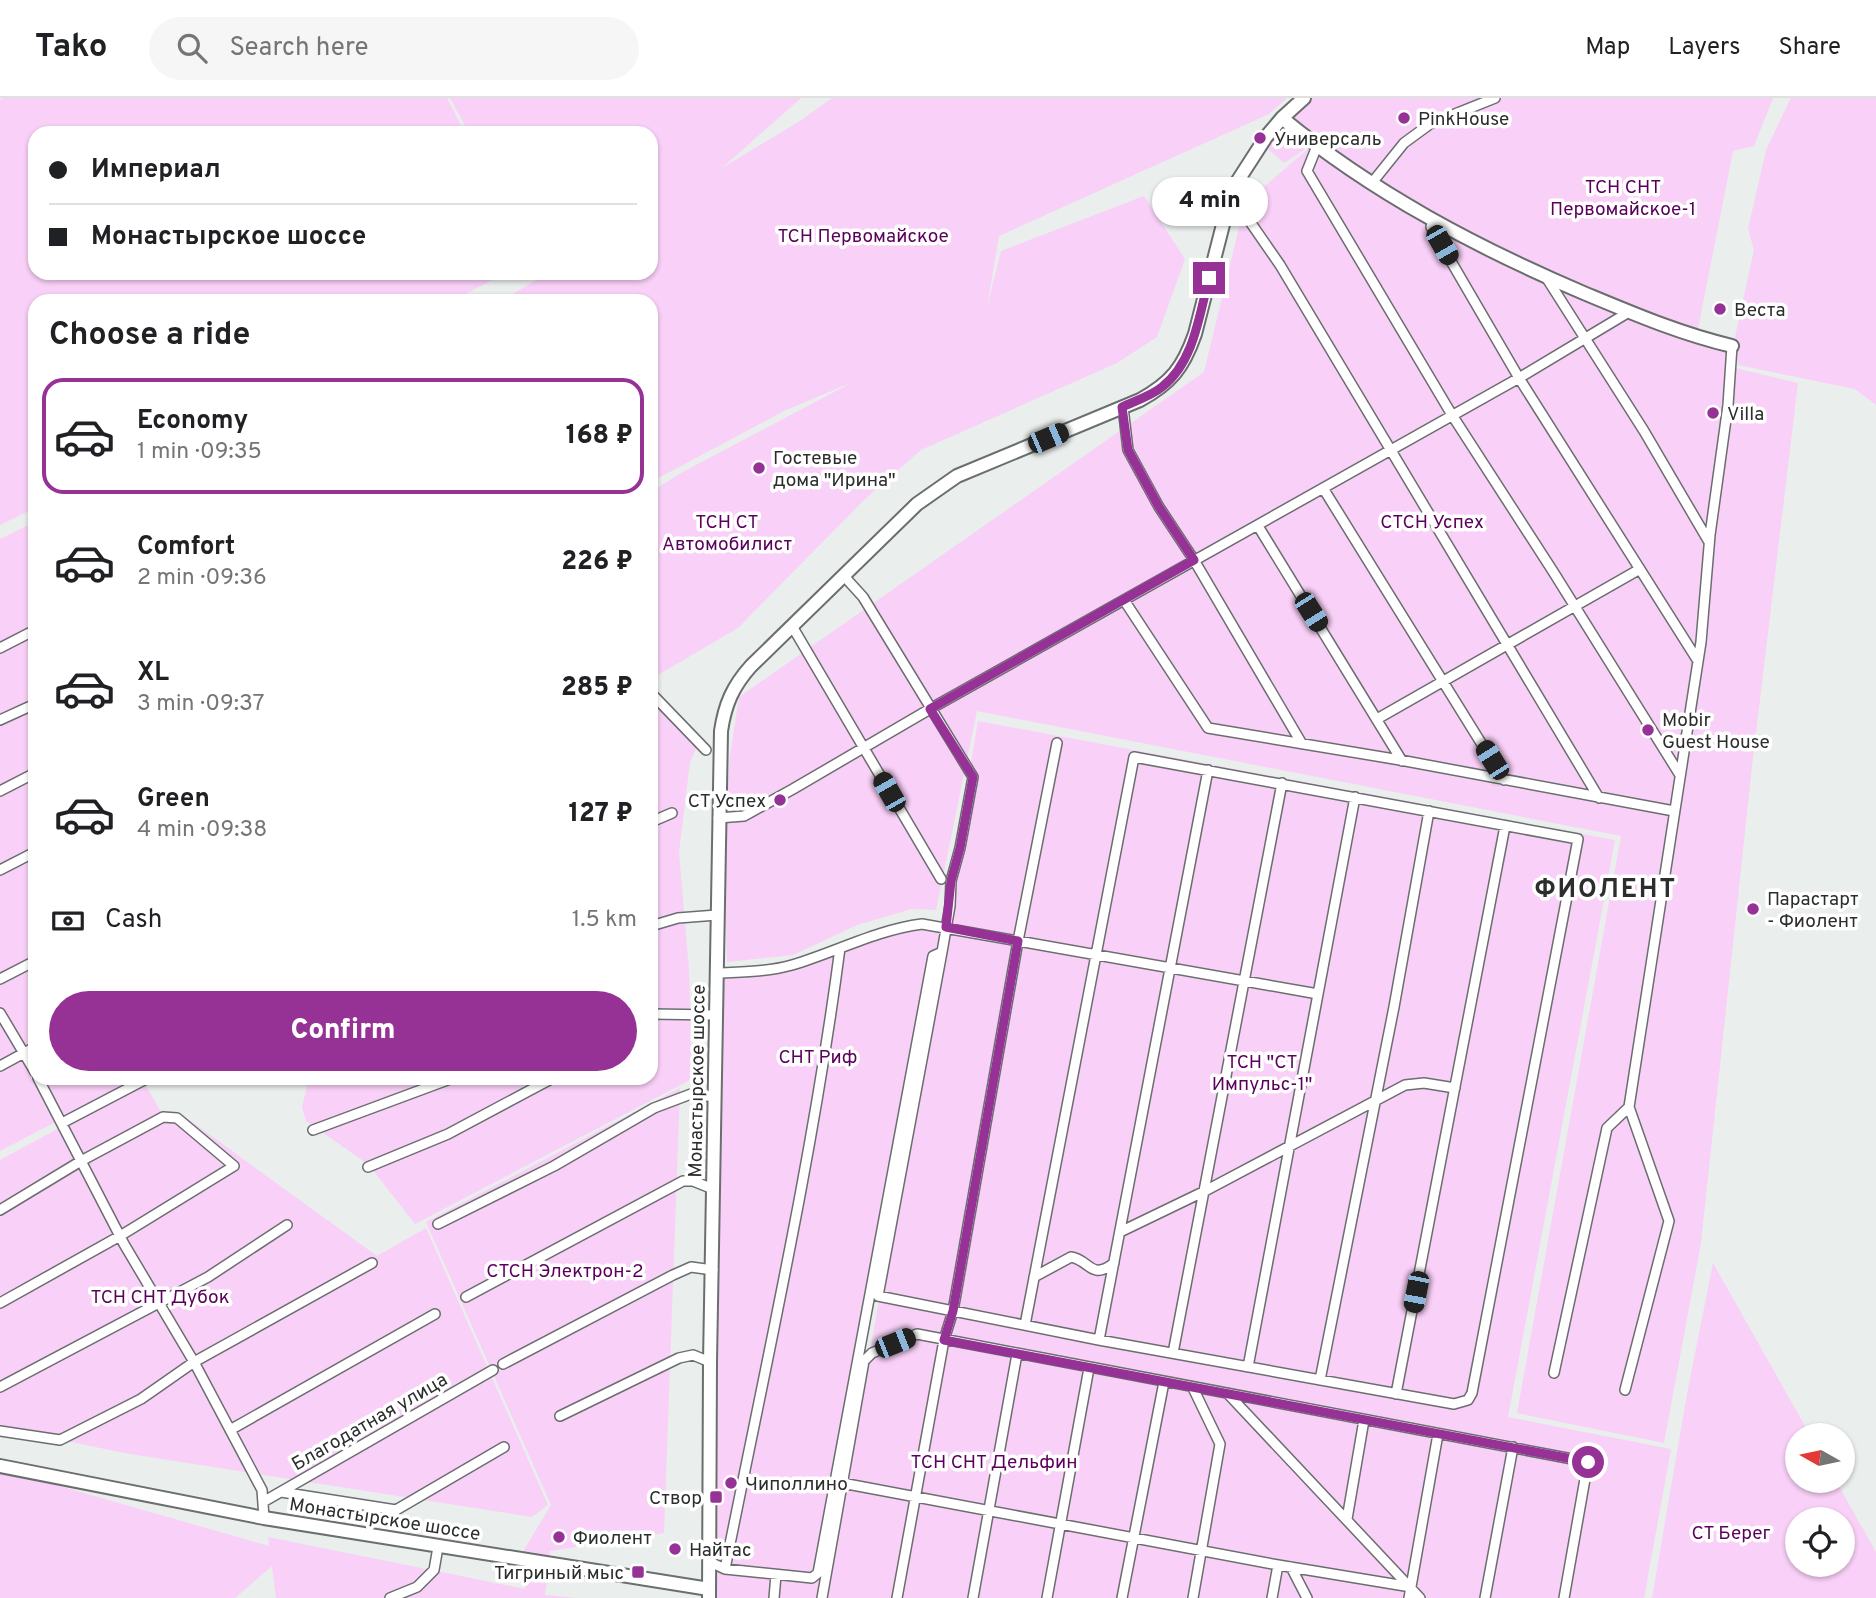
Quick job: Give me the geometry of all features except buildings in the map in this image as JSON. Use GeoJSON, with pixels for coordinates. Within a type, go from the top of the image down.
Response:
{"type":"FeatureCollection","features":[{"type":"Feature","properties":{"kind":"main road","name":"Монастырское шоссе"},"geometry":{"type":"LineString","coordinates":[[0,1466],[264,1518],[709,1593],[718,818],[720,731],[725,706],[739,679],[917,504],[957,476],[1161,388],[1177,372],[1188,354],[1228,205],[1244,171],[1282,118],[1304,98]]}},
{"type":"Feature","properties":{"kind":"main road"},"geometry":{"type":"LineString","coordinates":[[1282,118],[1371,184],[1468,239],[1629,312],[1699,338],[1732,346]]}},
{"type":"Feature","properties":{"kind":"street"},"geometry":{"type":"LineString","coordinates":[[1371,184],[1404,143],[1430,124],[1495,98]]}},
{"type":"Feature","properties":{"kind":"street"},"geometry":{"type":"LineString","coordinates":[[1317,146],[1307,171],[1452,415],[1680,775]]}},
{"type":"Feature","properties":{"kind":"street"},"geometry":{"type":"LineString","coordinates":[[1228,205],[1244,213],[1280,265],[1599,797]]}},
{"type":"Feature","properties":{"kind":"street"},"geometry":{"type":"LineString","coordinates":[[1433,219],[1431,227],[1519,378],[1698,661]]}},
{"type":"Feature","properties":{"kind":"street"},"geometry":{"type":"LineString","coordinates":[[1545,276],[1644,431],[1710,544]]}},
{"type":"Feature","properties":{"kind":"street"},"geometry":{"type":"LineString","coordinates":[[718,818],[744,816],[1519,378],[1629,312]]}},
{"type":"Feature","properties":{"kind":"street"},"geometry":{"type":"LineString","coordinates":[[1625,1390],[1669,1222],[1629,1107],[1698,661],[1728,405],[1732,346]]}},
{"type":"Feature","properties":{"kind":"street"},"geometry":{"type":"LineString","coordinates":[[1122,407],[1128,450],[1159,507],[1194,560],[1303,744]]}},
{"type":"Feature","properties":{"kind":"street"},"geometry":{"type":"LineString","coordinates":[[1323,488],[1504,780]]}},
{"type":"Feature","properties":{"kind":"street"},"geometry":{"type":"LineString","coordinates":[[1258,526],[1402,761]]}},
{"type":"Feature","properties":{"kind":"street"},"geometry":{"type":"LineString","coordinates":[[1377,719],[1640,569]]}},
{"type":"Feature","properties":{"kind":"street"},"geometry":{"type":"LineString","coordinates":[[843,575],[863,597],[973,777],[951,881],[942,952],[878,1296],[1099,1340],[1396,1394],[1454,1404],[1468,1400],[1475,1379],[1578,839],[1134,757],[1025,1325]]}},
{"type":"Feature","properties":{"kind":"street"},"geometry":{"type":"LineString","coordinates":[[1124,600],[1208,728],[1674,811]]}},
{"type":"Feature","properties":{"kind":"street"},"geometry":{"type":"LineString","coordinates":[[792,626],[940,879]]}},
{"type":"Feature","properties":{"kind":"street"},"geometry":{"type":"LineString","coordinates":[[0,648],[28,634]]}},
{"type":"Feature","properties":{"kind":"street"},"geometry":{"type":"LineString","coordinates":[[658,700],[706,750]]}},
{"type":"Feature","properties":{"kind":"street"},"geometry":{"type":"LineString","coordinates":[[0,720],[28,707]]}},
{"type":"Feature","properties":{"kind":"street"},"geometry":{"type":"LineString","coordinates":[[897,1598],[944,1340],[953,1311],[1056,743]]}},
{"type":"Feature","properties":{"kind":"street"},"geometry":{"type":"LineString","coordinates":[[1099,1340],[1208,770]]}},
{"type":"Feature","properties":{"kind":"street"},"geometry":{"type":"LineString","coordinates":[[0,791],[28,777]]}},
{"type":"Feature","properties":{"kind":"street"},"geometry":{"type":"LineString","coordinates":[[1173,1353],[1282,783]]}},
{"type":"Feature","properties":{"kind":"street"},"geometry":{"type":"LineString","coordinates":[[1248,1367],[1355,797]]}},
{"type":"Feature","properties":{"kind":"street"},"geometry":{"type":"LineString","coordinates":[[1320,1380],[1429,811]]}},
{"type":"Feature","properties":{"kind":"street"},"geometry":{"type":"LineString","coordinates":[[658,819],[672,813]]}},
{"type":"Feature","properties":{"kind":"street"},"geometry":{"type":"LineString","coordinates":[[1396,1394],[1505,825]]}},
{"type":"Feature","properties":{"kind":"street"},"geometry":{"type":"LineString","coordinates":[[0,870],[28,856]]}},
{"type":"Feature","properties":{"kind":"street"},"geometry":{"type":"LineString","coordinates":[[658,924],[678,918],[717,915]]}},
{"type":"Feature","properties":{"kind":"street"},"geometry":{"type":"LineString","coordinates":[[716,973],[767,971],[905,926],[922,924],[1318,994]]}},
{"type":"Feature","properties":{"kind":"street"},"geometry":{"type":"LineString","coordinates":[[725,1569],[799,1193],[840,948]]}},
{"type":"Feature","properties":{"kind":"street"},"geometry":{"type":"LineString","coordinates":[[710,1562],[725,1569],[776,1575],[812,1578],[818,1573],[933,956],[942,952]]}},
{"type":"Feature","properties":{"kind":"street"},"geometry":{"type":"LineString","coordinates":[[0,979],[28,965]]}},
{"type":"Feature","properties":{"kind":"street"},"geometry":{"type":"LineString","coordinates":[[0,1013],[28,1058]]}},
{"type":"Feature","properties":{"kind":"street"},"geometry":{"type":"LineString","coordinates":[[658,1014],[716,1015]]}},
{"type":"Feature","properties":{"kind":"street"},"geometry":{"type":"LineString","coordinates":[[0,1066],[28,1050]]}},
{"type":"Feature","properties":{"kind":"street"},"geometry":{"type":"LineString","coordinates":[[1120,1232],[1205,1191],[1412,1083],[1455,1088]]}},
{"type":"Feature","properties":{"kind":"street"},"geometry":{"type":"LineString","coordinates":[[42,1085],[120,1236],[194,1362],[262,1490],[264,1518]]}},
{"type":"Feature","properties":{"kind":"street"},"geometry":{"type":"LineString","coordinates":[[62,1123],[135,1085]]}},
{"type":"Feature","properties":{"kind":"street"},"geometry":{"type":"LineString","coordinates":[[313,1130],[434,1085]]}},
{"type":"Feature","properties":{"kind":"street"},"geometry":{"type":"LineString","coordinates":[[368,1167],[448,1134],[540,1085]]}},
{"type":"Feature","properties":{"kind":"street"},"geometry":{"type":"LineString","coordinates":[[438,1224],[554,1166],[654,1108],[691,1094],[715,1097]]}},
{"type":"Feature","properties":{"kind":"street"},"geometry":{"type":"LineString","coordinates":[[1554,1373],[1607,1128],[1629,1107]]}},
{"type":"Feature","properties":{"kind":"street"},"geometry":{"type":"LineString","coordinates":[[0,1210],[163,1116],[177,1118],[234,1166],[120,1236],[0,1303]]}},
{"type":"Feature","properties":{"kind":"street"},"geometry":{"type":"LineString","coordinates":[[466,1297],[683,1181],[693,1181],[713,1189]]}},
{"type":"Feature","properties":{"kind":"street"},"geometry":{"type":"LineString","coordinates":[[0,1387],[208,1277],[287,1225]]}},
{"type":"Feature","properties":{"kind":"street"},"geometry":{"type":"LineString","coordinates":[[1034,1277],[1071,1257],[1077,1258],[1090,1269],[1107,1268],[1114,1262]]}},
{"type":"Feature","properties":{"kind":"street"},"geometry":{"type":"LineString","coordinates":[[0,1431],[60,1440],[141,1399],[194,1362],[372,1263]]}},
{"type":"Feature","properties":{"kind":"street"},"geometry":{"type":"LineString","coordinates":[[503,1364],[673,1275],[691,1268],[713,1270]]}},
{"type":"Feature","properties":{"kind":"street"},"geometry":{"type":"LineString","coordinates":[[230,1430],[435,1314]]}},
{"type":"Feature","properties":{"kind":"street"},"geometry":{"type":"LineString","coordinates":[[822,1598],[864,1361],[872,1353],[917,1334],[1588,1462],[1564,1598]]}},
{"type":"Feature","properties":{"kind":"street"},"geometry":{"type":"LineString","coordinates":[[973,1598],[1017,1354]]}},
{"type":"Feature","properties":{"kind":"street"},"geometry":{"type":"LineString","coordinates":[[560,1416],[679,1358],[692,1355],[710,1362]]}},
{"type":"Feature","properties":{"kind":"street"},"geometry":{"type":"LineString","coordinates":[[1047,1598],[1089,1368]]}},
{"type":"Feature","properties":{"kind":"street","name":"Благодатная улица"},"geometry":{"type":"LineString","coordinates":[[263,1502],[493,1370]]}},
{"type":"Feature","properties":{"kind":"street"},"geometry":{"type":"LineString","coordinates":[[1122,1598],[1164,1382]]}},
{"type":"Feature","properties":{"kind":"street"},"geometry":{"type":"LineString","coordinates":[[1193,1388],[1220,1444],[1193,1598]]}},
{"type":"Feature","properties":{"kind":"street"},"geometry":{"type":"LineString","coordinates":[[1228,1394],[1420,1598]]}},
{"type":"Feature","properties":{"kind":"street"},"geometry":{"type":"LineString","coordinates":[[1348,1519],[1364,1420]]}},
{"type":"Feature","properties":{"kind":"street"},"geometry":{"type":"LineString","coordinates":[[1409,1598],[1438,1434]]}},
{"type":"Feature","properties":{"kind":"street"},"geometry":{"type":"LineString","coordinates":[[281,1492],[396,1510],[504,1447]]}},
{"type":"Feature","properties":{"kind":"street"},"geometry":{"type":"LineString","coordinates":[[1485,1598],[1513,1447]]}},
{"type":"Feature","properties":{"kind":"street"},"geometry":{"type":"LineString","coordinates":[[842,1483],[1278,1565],[1411,1587]]}},
{"type":"Feature","properties":{"kind":"street"},"geometry":{"type":"LineString","coordinates":[[412,1598],[417,1587],[434,1570],[438,1546]]}},
{"type":"Feature","properties":{"kind":"street"},"geometry":{"type":"LineString","coordinates":[[1272,1598],[1278,1565]]}},
{"type":"Feature","properties":{"kind":"street"},"geometry":{"type":"LineString","coordinates":[[1291,1567],[1307,1598]]}},
{"type":"Feature","properties":{"kind":"street"},"geometry":{"type":"LineString","coordinates":[[774,1598],[776,1575]]}},
{"type":"Feature","properties":{"kind":"street"},"geometry":{"type":"LineString","coordinates":[[390,1598],[417,1587]]}},
{"type":"Feature","properties":{"kind":"green space"},"geometry":{"type":"Polygon","coordinates":[[[447,98],[461,126],[28,126],[28,280],[492,280],[466,294],[28,294],[28,511],[0,525],[0,100],[447,98]]]}},
{"type":"Feature","properties":{"kind":"green space"},"geometry":{"type":"Polygon","coordinates":[[[450,98],[801,98],[722,168],[800,121],[832,98],[1287,98],[1269,114],[999,236],[987,307],[1001,251],[1144,196],[1185,259],[1157,337],[1117,363],[921,450],[864,500],[738,628],[658,675],[658,488],[853,382],[786,410],[658,478],[658,294],[513,294],[536,280],[658,280],[658,126],[465,126],[450,98]]]}},
{"type":"Feature","properties":{"kind":"green space","name":"СТСН Успех"},"geometry":{"type":"Polygon","coordinates":[[[1308,98],[1773,98],[1754,146],[1733,151],[1697,334],[1629,310],[1396,195],[1528,265],[1633,314],[1729,348],[1735,368],[1798,383],[1752,766],[1701,1243],[1664,1443],[1517,1413],[1621,836],[977,711],[936,910],[912,909],[857,925],[793,955],[727,962],[724,847],[730,756],[739,697],[1204,372],[1245,203],[1316,142],[1284,163],[1267,148],[1280,124],[1308,98]]]}},
{"type":"Feature","properties":{"kind":"green space"},"geometry":{"type":"Polygon","coordinates":[[[1791,98],[1876,98],[1876,405],[1855,389],[1738,365],[1735,337],[1754,250],[1748,229],[1766,150],[1791,98]]]}},
{"type":"Feature","properties":{"kind":"green space"},"geometry":{"type":"Polygon","coordinates":[[[28,525],[28,1085],[127,1085],[0,1151],[0,539],[28,525]]]}},
{"type":"Feature","properties":{"kind":"green space"},"geometry":{"type":"Polygon","coordinates":[[[658,691],[700,740],[690,762],[679,852],[689,970],[692,1079],[415,1224],[368,1164],[306,1121],[302,1107],[307,1085],[658,1085],[658,691]]]}},
{"type":"Feature","properties":{"kind":"green space"},"geometry":{"type":"Polygon","coordinates":[[[978,721],[1615,840],[1508,1417],[1671,1449],[1644,1598],[828,1598],[942,931],[816,1598],[717,1598],[720,978],[821,954],[917,924],[943,928],[978,721]]]}},
{"type":"Feature","properties":{"kind":"green space","name":"ТСН СНТ Дубок"},"geometry":{"type":"Polygon","coordinates":[[[138,1085],[146,1085],[162,1114],[181,1114],[377,1256],[426,1228],[548,1505],[532,1517],[124,1453],[0,1427],[0,1160],[138,1085]]]}},
{"type":"Feature","properties":{"kind":"green space","name":"СТСН Электрон-2"},"geometry":{"type":"Polygon","coordinates":[[[680,1088],[664,1533],[550,1551],[545,1595],[576,1598],[276,1598],[272,1566],[235,1598],[0,1598],[0,1469],[269,1546],[268,1537],[525,1589],[524,1550],[551,1505],[426,1222],[680,1088]]]}},
{"type":"Feature","properties":{"kind":"green space","name":"СТ Берег"},"geometry":{"type":"Polygon","coordinates":[[[1713,1263],[1803,1423],[1785,1423],[1785,1493],[1843,1493],[1851,1507],[1785,1507],[1785,1577],[1855,1577],[1855,1515],[1876,1552],[1876,1598],[1652,1598],[1687,1394],[1713,1263]]]}},
{"type":"Feature","properties":{"kind":"place","name":"PinkHouse"},"geometry":{"type":"Point","coordinates":[1404,118]}},
{"type":"Feature","properties":{"kind":"place","name":"Универсаль"},"geometry":{"type":"Point","coordinates":[1260,138]}},
{"type":"Feature","properties":{"kind":"place","name":"Веста"},"geometry":{"type":"Point","coordinates":[1720,309]}},
{"type":"Feature","properties":{"kind":"place","name":"Villa"},"geometry":{"type":"Point","coordinates":[1713,413]}},
{"type":"Feature","properties":{"kind":"place","name":"Гостевые дома \"Ирина\""},"geometry":{"type":"Point","coordinates":[759,468]}},
{"type":"Feature","properties":{"kind":"place","name":"Mobir Guest House"},"geometry":{"type":"Point","coordinates":[1648,730]}},
{"type":"Feature","properties":{"kind":"place","name":"СТ Успех"},"geometry":{"type":"Point","coordinates":[780,800]}},
{"type":"Feature","properties":{"kind":"place","name":"Парастарт - Фиолент"},"geometry":{"type":"Point","coordinates":[1753,909]}},
{"type":"Feature","properties":{"kind":"place","name":"Чиполлино"},"geometry":{"type":"Point","coordinates":[731,1483]}},
{"type":"Feature","properties":{"kind":"place","name":"Створ"},"geometry":{"type":"Point","coordinates":[716,1497]}},
{"type":"Feature","properties":{"kind":"place","name":"Фиолент"},"geometry":{"type":"Point","coordinates":[559,1537]}},
{"type":"Feature","properties":{"kind":"place","name":"Найтас"},"geometry":{"type":"Point","coordinates":[675,1549]}},
{"type":"Feature","properties":{"kind":"place","name":"Тигриный мыс"},"geometry":{"type":"Point","coordinates":[638,1572]}},
{"type":"Feature","properties":{"kind":"district","name":"ФИОЛЕНТ"},"geometry":{"type":"Point","coordinates":[1606,888]}},
{"type":"Feature","properties":{"kind":"route"},"geometry":{"type":"LineString","coordinates":[[1209,278],[1195,334],[1188,354],[1177,372],[1161,388],[1122,407],[1128,450],[1159,507],[1194,560],[930,709],[973,777],[951,881],[946,927],[1018,941],[953,1311],[944,1340],[1588,1462]]}},
{"type":"Feature","properties":{"kind":"park label","name":"ТСН СНТ Первомайское-1"},"geometry":{"type":"Point","coordinates":[1623,197]}},
{"type":"Feature","properties":{"kind":"park label","name":"ТСН Первомайское"},"geometry":{"type":"Point","coordinates":[863,235]}},
{"type":"Feature","properties":{"kind":"park label","name":"ТСН СТ Автомобилист"},"geometry":{"type":"Point","coordinates":[727,532]}},
{"type":"Feature","properties":{"kind":"park label","name":"СНТ Риф"},"geometry":{"type":"Point","coordinates":[818,1056]}},
{"type":"Feature","properties":{"kind":"park label","name":"ТСН \"СТ Импульс-1\""},"geometry":{"type":"Point","coordinates":[1262,1072]}},
{"type":"Feature","properties":{"kind":"park label","name":"ТСН СНТ Дельфин"},"geometry":{"type":"Point","coordinates":[994,1461]}}]}
